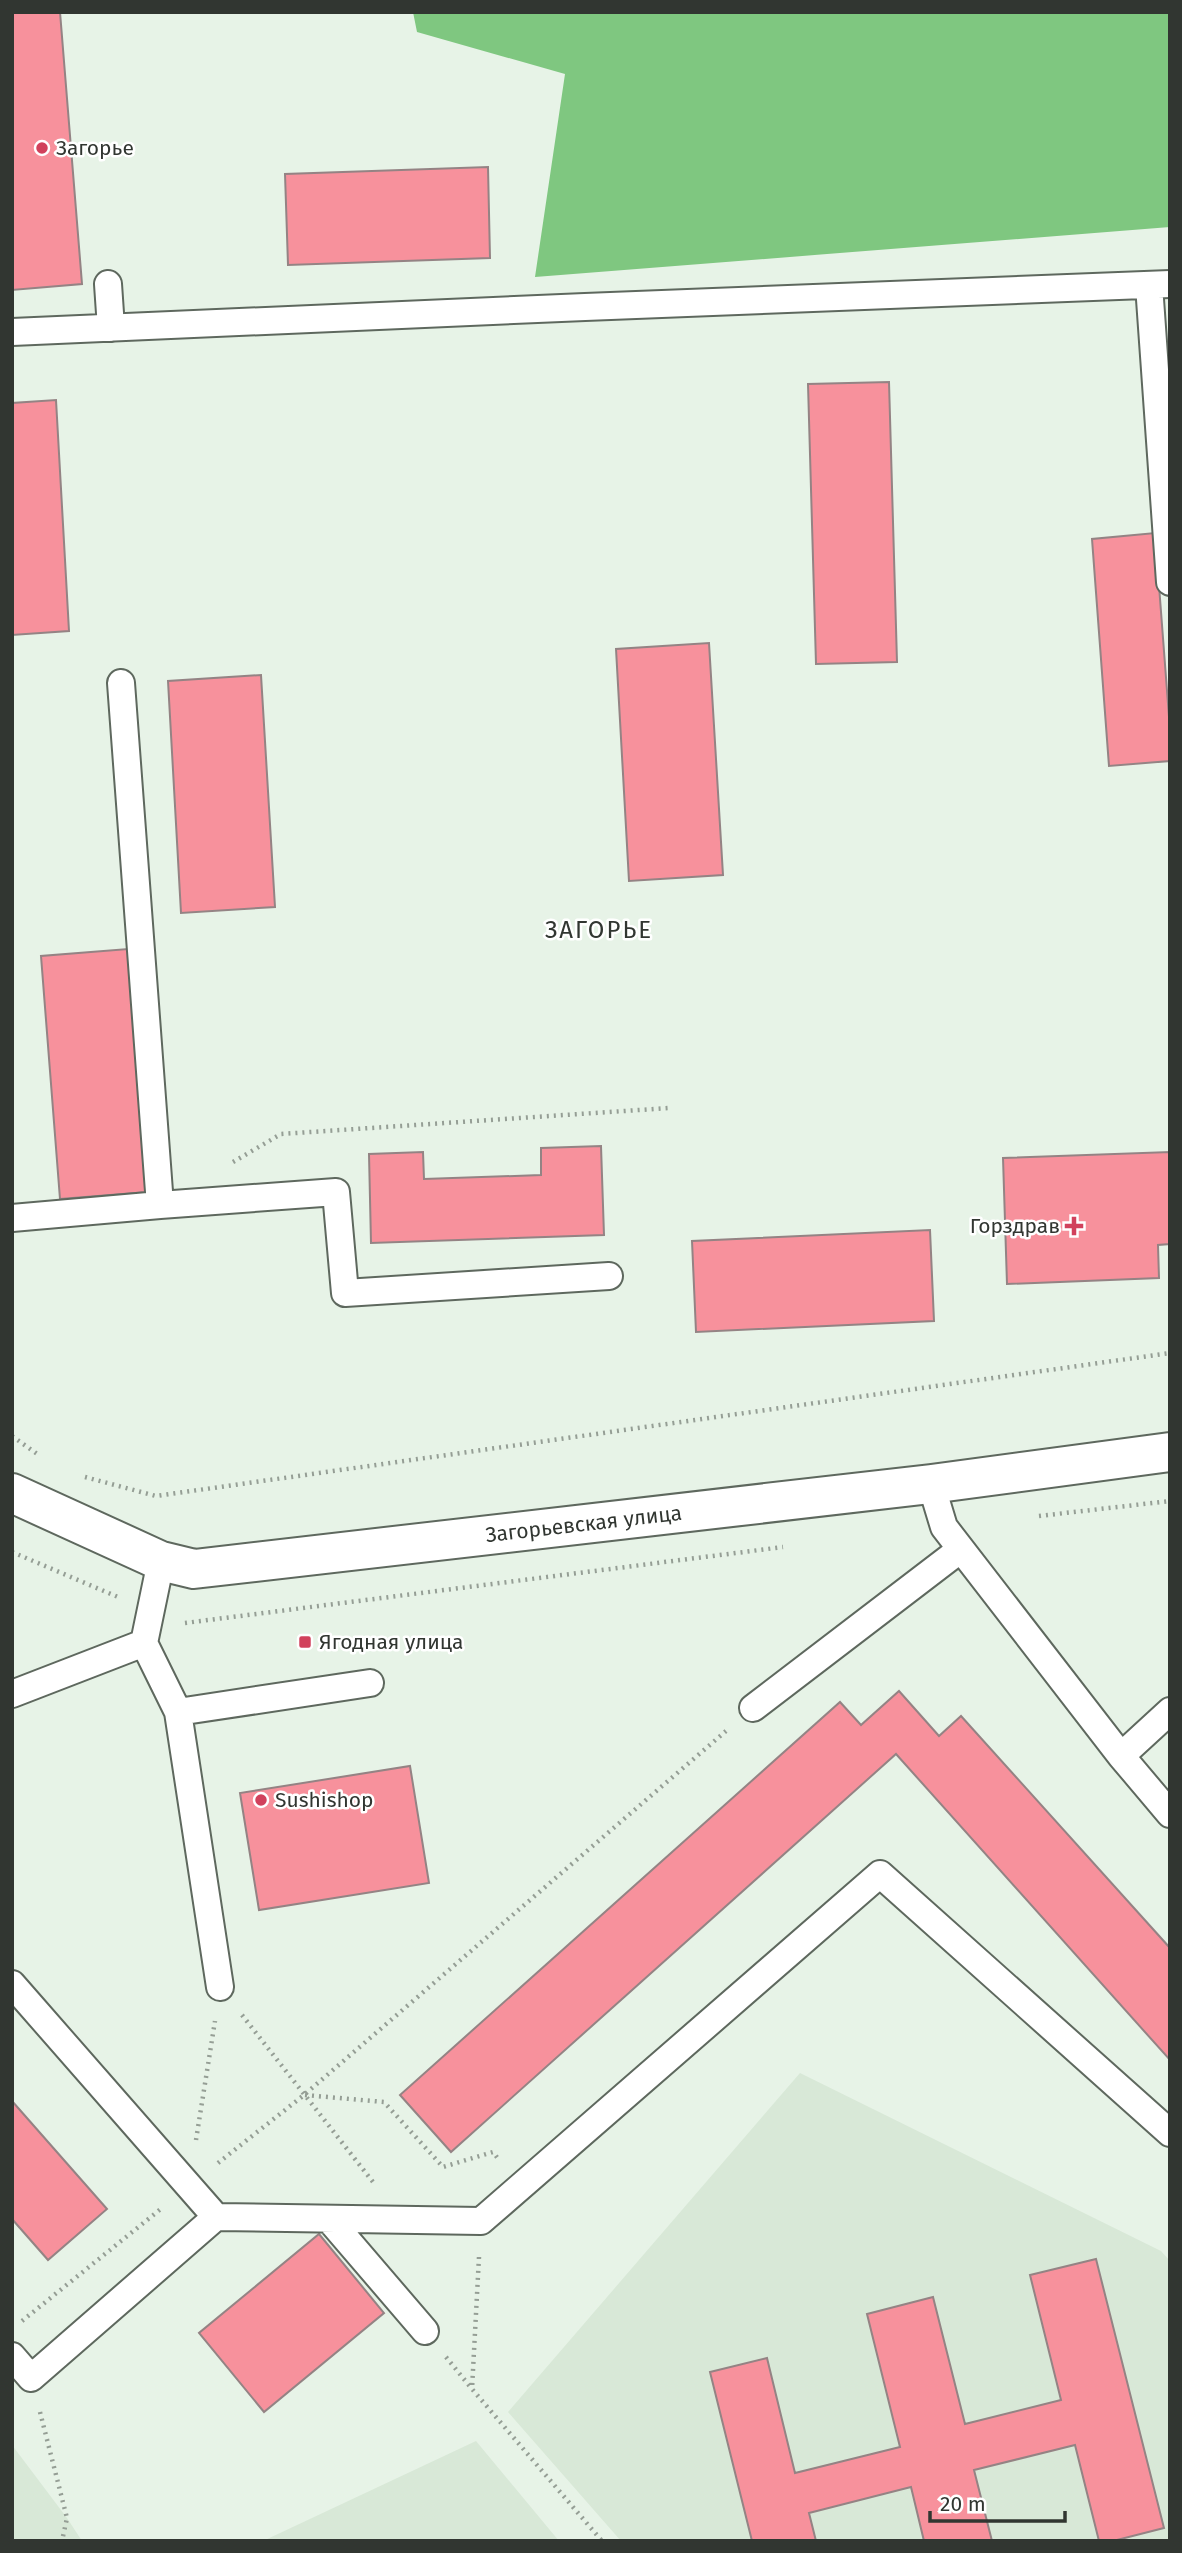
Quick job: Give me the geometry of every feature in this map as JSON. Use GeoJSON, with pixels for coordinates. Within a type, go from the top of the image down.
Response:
{"type":"FeatureCollection","features":[{"type":"Feature","properties":{"kind":"street","name":"Загорьевская улица"},"geometry":{"type":"LineString","coordinates":[[12,1493],[161,1561],[194,1569],[931,1484],[1170,1452]]}},
{"type":"Feature","properties":{"kind":"lane"},"geometry":{"type":"LineString","coordinates":[[108,284],[111,328]]}},
{"type":"Feature","properties":{"kind":"lane"},"geometry":{"type":"LineString","coordinates":[[12,332],[1160,284],[1170,582]]}},
{"type":"Feature","properties":{"kind":"lane"},"geometry":{"type":"LineString","coordinates":[[121,684],[160,1205]]}},
{"type":"Feature","properties":{"kind":"lane"},"geometry":{"type":"LineString","coordinates":[[12,1218],[336,1192],[345,1293],[609,1276]]}},
{"type":"Feature","properties":{"kind":"lane"},"geometry":{"type":"LineString","coordinates":[[931,1484],[944,1527],[1121,1756],[1170,1814]]}},
{"type":"Feature","properties":{"kind":"lane"},"geometry":{"type":"LineString","coordinates":[[753,1708],[961,1549]]}},
{"type":"Feature","properties":{"kind":"lane"},"geometry":{"type":"LineString","coordinates":[[161,1561],[144,1643],[178,1713],[220,1987]]}},
{"type":"Feature","properties":{"kind":"lane"},"geometry":{"type":"LineString","coordinates":[[12,1694],[144,1643]]}},
{"type":"Feature","properties":{"kind":"lane"},"geometry":{"type":"LineString","coordinates":[[178,1713],[370,1683]]}},
{"type":"Feature","properties":{"kind":"lane"},"geometry":{"type":"LineString","coordinates":[[1121,1756],[1170,1711]]}},
{"type":"Feature","properties":{"kind":"lane"},"geometry":{"type":"LineString","coordinates":[[12,2356],[31,2378],[216,2217],[481,2221],[880,1874],[1170,2133]]}},
{"type":"Feature","properties":{"kind":"lane"},"geometry":{"type":"LineString","coordinates":[[12,1984],[216,2217]]}},
{"type":"Feature","properties":{"kind":"lane"},"geometry":{"type":"LineString","coordinates":[[329,2219],[425,2331]]}},
{"type":"Feature","properties":{"kind":"path"},"geometry":{"type":"LineString","coordinates":[[226,1166],[281,1134],[669,1108]]}},
{"type":"Feature","properties":{"kind":"path"},"geometry":{"type":"LineString","coordinates":[[82,1476],[156,1496],[1170,1353]]}},
{"type":"Feature","properties":{"kind":"path"},"geometry":{"type":"LineString","coordinates":[[12,1436],[46,1460]]}},
{"type":"Feature","properties":{"kind":"path"},"geometry":{"type":"LineString","coordinates":[[12,2329],[304,2095],[753,1708]]}},
{"type":"Feature","properties":{"kind":"path"},"geometry":{"type":"LineString","coordinates":[[220,1987],[402,2220]]}},
{"type":"Feature","properties":{"kind":"path"},"geometry":{"type":"LineString","coordinates":[[189,2186],[220,1987]]}},
{"type":"Feature","properties":{"kind":"path"},"geometry":{"type":"LineString","coordinates":[[304,2095],[384,2102],[443,2167],[493,2152],[522,2186]]}},
{"type":"Feature","properties":{"kind":"path"},"geometry":{"type":"LineString","coordinates":[[481,2221],[472,2389],[602,2541]]}},
{"type":"Feature","properties":{"kind":"path"},"geometry":{"type":"LineString","coordinates":[[31,2378],[67,2518],[62,2541]]}},
{"type":"Feature","properties":{"kind":"shaded area"},"geometry":{"type":"Polygon","coordinates":[[[800,2073],[1161,2251],[1170,2261],[1170,2541],[621,2541],[508,2412],[800,2073]]]}},
{"type":"Feature","properties":{"kind":"shaded area"},"geometry":{"type":"Polygon","coordinates":[[[476,2441],[559,2541],[263,2541],[476,2441]]]}},
{"type":"Feature","properties":{"kind":"shaded area"},"geometry":{"type":"Polygon","coordinates":[[[12,2445],[67,2518],[82,2541],[12,2541],[12,2445]]]}},
{"type":"Feature","properties":{"kind":"green space"},"geometry":{"type":"Polygon","coordinates":[[[413,12],[1170,12],[1170,227],[535,277],[565,74],[417,32],[413,12]]]}},
{"type":"Feature","properties":{"kind":"building","name":"Загорье"},"geometry":{"type":"Polygon","coordinates":[[[12,12],[60,12],[82,284],[12,290],[12,12]]]}},
{"type":"Feature","properties":{"kind":"building"},"geometry":{"type":"Polygon","coordinates":[[[488,167],[490,258],[288,265],[285,174],[488,167]]]}},
{"type":"Feature","properties":{"kind":"building"},"geometry":{"type":"Polygon","coordinates":[[[889,382],[897,662],[816,664],[808,384],[889,382]]]}},
{"type":"Feature","properties":{"kind":"building"},"geometry":{"type":"Polygon","coordinates":[[[56,400],[69,631],[12,635],[12,403],[56,400]]]}},
{"type":"Feature","properties":{"kind":"building"},"geometry":{"type":"Polygon","coordinates":[[[1155,533],[1170,761],[1109,766],[1092,539],[1155,533]]]}},
{"type":"Feature","properties":{"kind":"building"},"geometry":{"type":"Polygon","coordinates":[[[709,643],[723,875],[629,881],[616,649],[709,643]]]}},
{"type":"Feature","properties":{"kind":"building"},"geometry":{"type":"Polygon","coordinates":[[[261,675],[275,907],[181,913],[168,681],[261,675]]]}},
{"type":"Feature","properties":{"kind":"building"},"geometry":{"type":"Polygon","coordinates":[[[128,949],[148,1192],[60,1199],[41,956],[128,949]]]}},
{"type":"Feature","properties":{"kind":"building"},"geometry":{"type":"Polygon","coordinates":[[[601,1146],[604,1235],[371,1243],[369,1154],[423,1152],[424,1179],[541,1175],[541,1148],[601,1146]]]}},
{"type":"Feature","properties":{"kind":"building"},"geometry":{"type":"Polygon","coordinates":[[[1170,1152],[1170,1244],[1158,1245],[1159,1278],[1007,1284],[1003,1158],[1170,1152]]]}},
{"type":"Feature","properties":{"kind":"building"},"geometry":{"type":"Polygon","coordinates":[[[930,1230],[934,1321],[696,1332],[692,1241],[930,1230]]]}},
{"type":"Feature","properties":{"kind":"building"},"geometry":{"type":"Polygon","coordinates":[[[899,1691],[939,1736],[961,1716],[1170,1948],[1170,2060],[896,1754],[451,2152],[400,2095],[840,1702],[861,1725],[899,1691]]]}},
{"type":"Feature","properties":{"kind":"building"},"geometry":{"type":"Polygon","coordinates":[[[410,1766],[429,1883],[259,1910],[240,1793],[410,1766]]]}},
{"type":"Feature","properties":{"kind":"building"},"geometry":{"type":"Polygon","coordinates":[[[12,2101],[107,2209],[48,2260],[12,2219],[12,2101]]]}},
{"type":"Feature","properties":{"kind":"building"},"geometry":{"type":"Polygon","coordinates":[[[319,2234],[384,2313],[264,2412],[199,2333],[319,2234]]]}},
{"type":"Feature","properties":{"kind":"building"},"geometry":{"type":"Polygon","coordinates":[[[1096,2259],[1164,2528],[1113,2541],[1099,2541],[1075,2445],[974,2470],[992,2541],[924,2541],[911,2487],[809,2513],[816,2541],[752,2541],[710,2372],[767,2358],[795,2473],[900,2447],[867,2314],[933,2297],[965,2424],[1061,2400],[1030,2275],[1096,2259]]]}},
{"type":"Feature","properties":{"kind":"place","name":"Загорье"},"geometry":{"type":"Point","coordinates":[42,148]}},
{"type":"Feature","properties":{"kind":"place","name":"Горздрав"},"geometry":{"type":"Point","coordinates":[1074,1226]}},
{"type":"Feature","properties":{"kind":"place","name":"Ягодная улица"},"geometry":{"type":"Point","coordinates":[305,1642]}},
{"type":"Feature","properties":{"kind":"place","name":"Sushishop"},"geometry":{"type":"Point","coordinates":[261,1800]}},
{"type":"Feature","properties":{"kind":"district","name":"ЗАГОРЬЕ"},"geometry":{"type":"Point","coordinates":[599,930]}}]}
